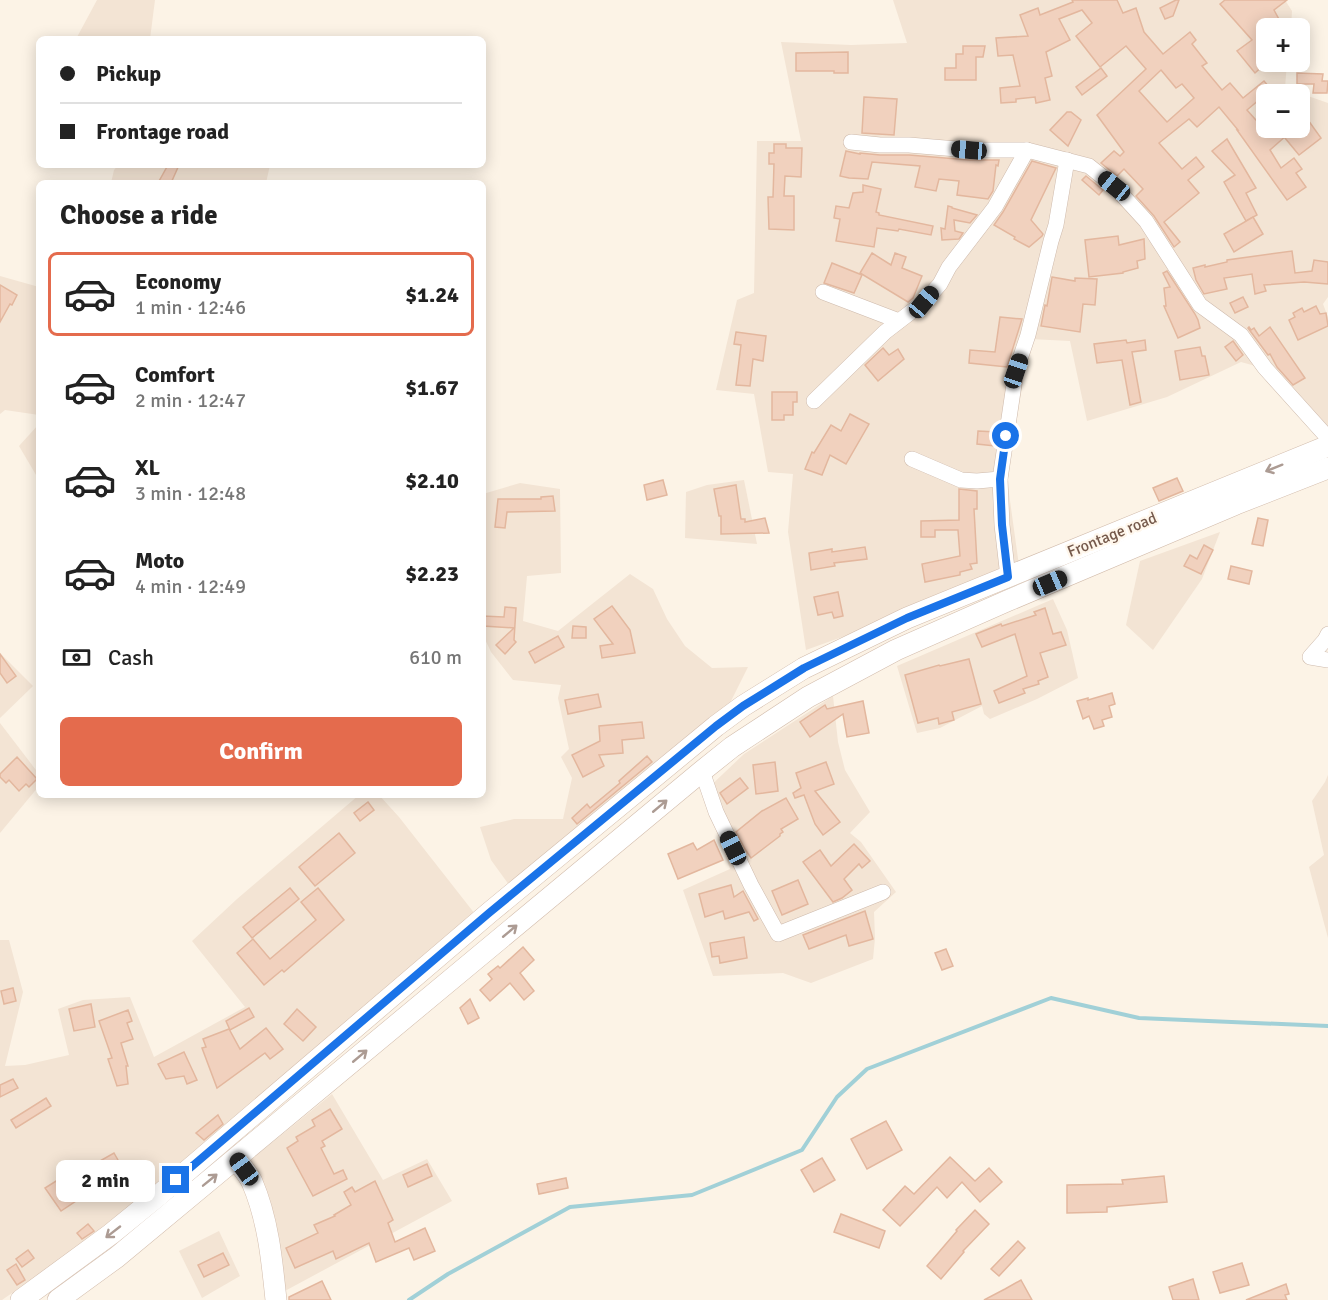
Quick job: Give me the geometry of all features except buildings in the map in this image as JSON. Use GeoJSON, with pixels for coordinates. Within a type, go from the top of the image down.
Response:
{"type":"FeatureCollection","features":[{"type":"Feature","properties":{"kind":"main road","name":"Frontage road"},"geometry":{"type":"LineString","coordinates":[[21,1300],[111,1234],[159,1195],[489,913],[743,706],[804,668],[907,618],[1328,446]]}},
{"type":"Feature","properties":{"kind":"main road"},"geometry":{"type":"LineString","coordinates":[[58,1300],[117,1257],[702,771],[732,747],[807,697],[896,650],[1007,601],[1226,508],[1328,468]]}},
{"type":"Feature","properties":{"kind":"main road"},"geometry":{"type":"LineString","coordinates":[[716,726],[732,747]]}},
{"type":"Feature","properties":{"kind":"main road"},"geometry":{"type":"LineString","coordinates":[[236,1159],[251,1180],[264,1216],[272,1257],[276,1300]]}},
{"type":"Feature","properties":{"kind":"street"},"geometry":{"type":"LineString","coordinates":[[851,142],[969,150],[1027,150],[1089,166],[1114,186],[1146,221],[1200,305],[1241,335],[1265,368],[1328,438]]}},
{"type":"Feature","properties":{"kind":"street"},"geometry":{"type":"LineString","coordinates":[[814,401],[885,332],[924,302],[995,207],[1027,150]]}},
{"type":"Feature","properties":{"kind":"street"},"geometry":{"type":"LineString","coordinates":[[1008,577],[1000,479],[1016,371],[1028,335],[1056,225],[1066,159]]}},
{"type":"Feature","properties":{"kind":"street"},"geometry":{"type":"LineString","coordinates":[[823,292],[899,321]]}},
{"type":"Feature","properties":{"kind":"street"},"geometry":{"type":"LineString","coordinates":[[912,459],[961,480],[1000,479]]}},
{"type":"Feature","properties":{"kind":"street"},"geometry":{"type":"LineString","coordinates":[[1328,634],[1310,657],[1328,660]]}},
{"type":"Feature","properties":{"kind":"street"},"geometry":{"type":"LineString","coordinates":[[702,771],[716,812],[751,885],[778,934],[883,892]]}},
{"type":"Feature","properties":{"kind":"shaded area"},"geometry":{"type":"Polygon","coordinates":[[[97,0],[155,0],[150,36],[78,36],[97,0]]]}},
{"type":"Feature","properties":{"kind":"shaded area"},"geometry":{"type":"Polygon","coordinates":[[[893,0],[1285,0],[1292,11],[1292,18],[1256,18],[1256,72],[1286,72],[1285,84],[1256,84],[1256,138],[1310,138],[1310,97],[1328,103],[1328,297],[1323,304],[1328,317],[1328,439],[1259,367],[1241,362],[1167,397],[1087,421],[1070,341],[1030,339],[1007,479],[1020,573],[806,650],[788,532],[793,474],[768,472],[754,394],[716,390],[737,300],[754,293],[757,141],[801,141],[781,42],[851,45],[907,43],[893,0]]]}},
{"type":"Feature","properties":{"kind":"shaded area"},"geometry":{"type":"Polygon","coordinates":[[[116,168],[269,168],[267,180],[112,180],[116,168]]]}},
{"type":"Feature","properties":{"kind":"shaded area"},"geometry":{"type":"Polygon","coordinates":[[[0,276],[36,286],[36,415],[5,410],[0,414],[0,276]]]}},
{"type":"Feature","properties":{"kind":"shaded area"},"geometry":{"type":"Polygon","coordinates":[[[36,427],[36,475],[19,446],[36,427]]]}},
{"type":"Feature","properties":{"kind":"shaded area"},"geometry":{"type":"Polygon","coordinates":[[[744,480],[757,544],[685,538],[686,492],[707,485],[744,480]]]}},
{"type":"Feature","properties":{"kind":"shaded area"},"geometry":{"type":"Polygon","coordinates":[[[520,483],[560,489],[561,573],[527,576],[523,621],[558,631],[630,574],[653,589],[667,619],[685,646],[712,668],[748,667],[725,713],[512,889],[491,860],[480,827],[514,819],[563,819],[572,778],[561,757],[569,749],[558,698],[561,685],[513,680],[491,652],[486,641],[486,493],[520,483]]]}},
{"type":"Feature","properties":{"kind":"shaded area"},"geometry":{"type":"Polygon","coordinates":[[[1220,532],[1202,579],[1153,650],[1126,625],[1140,561],[1220,532]]]}},
{"type":"Feature","properties":{"kind":"shaded area"},"geometry":{"type":"Polygon","coordinates":[[[1053,599],[1067,630],[1078,678],[990,719],[984,714],[982,706],[940,728],[917,733],[897,666],[1053,599]]]}},
{"type":"Feature","properties":{"kind":"shaded area"},"geometry":{"type":"Polygon","coordinates":[[[0,653],[33,686],[0,718],[0,653]]]}},
{"type":"Feature","properties":{"kind":"shaded area"},"geometry":{"type":"Polygon","coordinates":[[[833,696],[838,742],[845,770],[870,812],[850,833],[861,842],[896,892],[874,912],[873,959],[811,983],[783,973],[713,976],[683,890],[730,869],[704,792],[744,754],[833,696]]]}},
{"type":"Feature","properties":{"kind":"shaded area"},"geometry":{"type":"Polygon","coordinates":[[[0,723],[36,770],[36,790],[0,833],[0,723]]]}},
{"type":"Feature","properties":{"kind":"shaded area"},"geometry":{"type":"Polygon","coordinates":[[[1328,775],[1328,938],[1309,867],[1324,855],[1312,801],[1328,775]]]}},
{"type":"Feature","properties":{"kind":"shaded area"},"geometry":{"type":"Polygon","coordinates":[[[355,798],[382,798],[475,914],[306,1062],[95,1235],[0,1300],[0,940],[9,940],[23,992],[5,1066],[25,1065],[69,1055],[58,1009],[83,1000],[130,997],[154,1057],[245,1007],[192,941],[237,899],[355,798]]]}},
{"type":"Feature","properties":{"kind":"shaded area"},"geometry":{"type":"Polygon","coordinates":[[[332,1094],[383,1180],[427,1159],[452,1201],[283,1292],[248,1162],[332,1094]]]}},
{"type":"Feature","properties":{"kind":"shaded area"},"geometry":{"type":"Polygon","coordinates":[[[219,1231],[240,1276],[202,1298],[179,1251],[219,1231]]]}},
{"type":"Feature","properties":{"kind":"waterway"},"geometry":{"type":"LineString","coordinates":[[409,1300],[448,1274],[570,1207],[692,1195],[802,1150],[837,1097],[867,1069],[1051,998],[1139,1018],[1328,1026]]}},
{"type":"Feature","properties":{"kind":"route"},"geometry":{"type":"LineString","coordinates":[[176,1180],[489,913],[743,706],[804,668],[907,618],[1008,577],[1000,479],[1006,436]]}}]}
